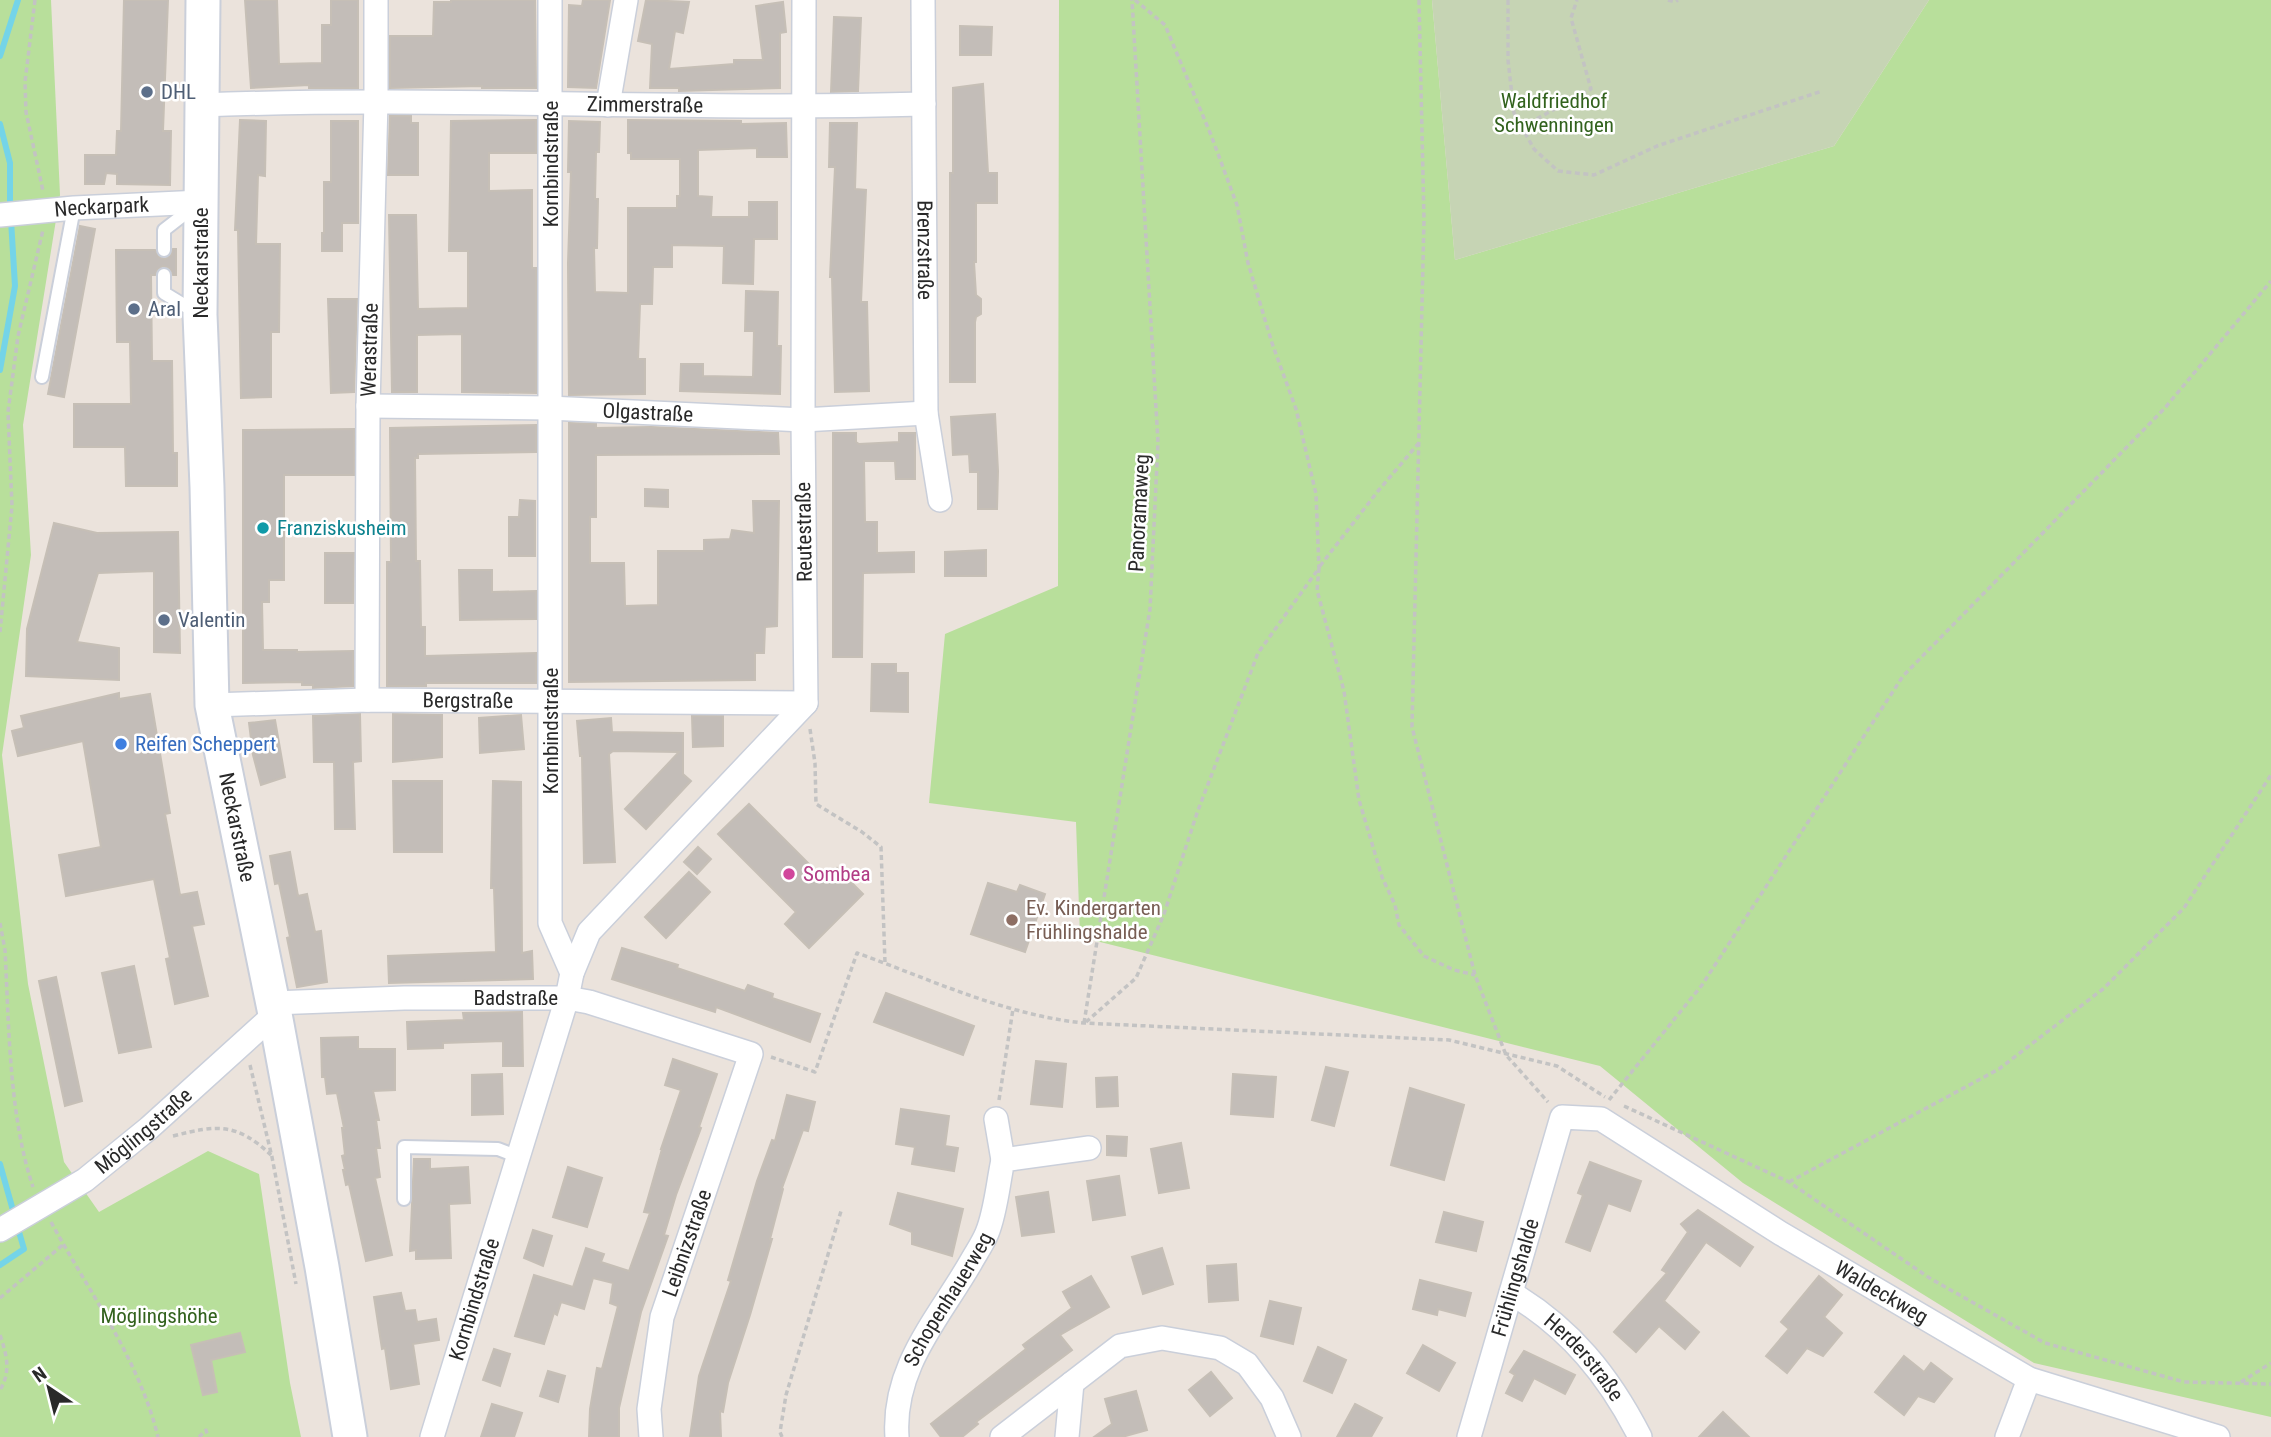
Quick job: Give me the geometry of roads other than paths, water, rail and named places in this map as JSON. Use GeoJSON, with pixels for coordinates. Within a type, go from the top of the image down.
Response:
{"type":"FeatureCollection","features":[{"type":"Feature","properties":{"kind":"main road","name":"Neckarstraße"},"geometry":{"type":"LineString","coordinates":[[203,0],[201,315],[212,705],[274,1008],[350,1437]]}},
{"type":"Feature","properties":{"kind":"street","name":"Werastraße"},"geometry":{"type":"LineString","coordinates":[[367,700],[368,407],[376,0]]}},
{"type":"Feature","properties":{"kind":"street","name":"Kornbindstraße"},"geometry":{"type":"LineString","coordinates":[[432,1437],[519,1157],[572,974],[550,923],[550,0]]}},
{"type":"Feature","properties":{"kind":"street"},"geometry":{"type":"LineString","coordinates":[[608,105],[626,0]]}},
{"type":"Feature","properties":{"kind":"street","name":"Reutestraße"},"geometry":{"type":"LineString","coordinates":[[804,0],[806,107],[803,420],[807,703]]}},
{"type":"Feature","properties":{"kind":"street","name":"Brenzstraße"},"geometry":{"type":"LineString","coordinates":[[923,0],[926,413],[940,500]]}},
{"type":"Feature","properties":{"kind":"street","name":"Zimmerstraße"},"geometry":{"type":"LineString","coordinates":[[201,105],[376,101],[806,107],[924,104]]}},
{"type":"Feature","properties":{"kind":"street","name":"Neckarpark"},"geometry":{"type":"LineString","coordinates":[[2,215],[74,208],[201,202]]}},
{"type":"Feature","properties":{"kind":"street","name":"Olgastraße"},"geometry":{"type":"LineString","coordinates":[[368,407],[549,408],[803,420],[926,413]]}},
{"type":"Feature","properties":{"kind":"street","name":"Bergstraße"},"geometry":{"type":"LineString","coordinates":[[212,705],[367,700],[552,699],[807,703]]}},
{"type":"Feature","properties":{"kind":"street"},"geometry":{"type":"LineString","coordinates":[[572,974],[589,932],[807,703]]}},
{"type":"Feature","properties":{"kind":"street","name":"Badstraße"},"geometry":{"type":"LineString","coordinates":[[274,1008],[404,998],[567,998],[589,1002],[759,1055]]}},
{"type":"Feature","properties":{"kind":"street","name":"Möglingstraße"},"geometry":{"type":"LineString","coordinates":[[0,1230],[41,1213],[85,1180],[149,1128],[274,1008]]}},
{"type":"Feature","properties":{"kind":"street","name":"Leibnizstraße"},"geometry":{"type":"LineString","coordinates":[[651,1437],[649,1409],[662,1317],[759,1055]]}},
{"type":"Feature","properties":{"kind":"street","name":"Frühlingshalde"},"geometry":{"type":"LineString","coordinates":[[1469,1437],[1562,1117]]}},
{"type":"Feature","properties":{"kind":"street","name":"Waldeckweg"},"geometry":{"type":"LineString","coordinates":[[1562,1117],[1601,1119],[1780,1233],[2029,1378],[2217,1437]]}},
{"type":"Feature","properties":{"kind":"street","name":"Schopenhauerweg"},"geometry":{"type":"LineString","coordinates":[[897,1437],[895,1418],[905,1372],[987,1233],[1003,1160],[996,1119]]}},
{"type":"Feature","properties":{"kind":"street"},"geometry":{"type":"LineString","coordinates":[[1003,1160],[1089,1148]]}},
{"type":"Feature","properties":{"kind":"street","name":"Herderstraße"},"geometry":{"type":"LineString","coordinates":[[1511,1293],[1539,1310],[1598,1367],[1622,1402],[1640,1437]]}},
{"type":"Feature","properties":{"kind":"street"},"geometry":{"type":"LineString","coordinates":[[1002,1437],[1120,1346],[1162,1338],[1220,1348],[1247,1364],[1272,1398],[1289,1437]]}},
{"type":"Feature","properties":{"kind":"street"},"geometry":{"type":"LineString","coordinates":[[2007,1437],[2029,1378]]}},
{"type":"Feature","properties":{"kind":"street"},"geometry":{"type":"LineString","coordinates":[[1067,1437],[1072,1383]]}},
{"type":"Feature","properties":{"kind":"lane"},"geometry":{"type":"LineString","coordinates":[[164,250],[164,230],[201,202]]}},
{"type":"Feature","properties":{"kind":"lane"},"geometry":{"type":"LineString","coordinates":[[42,377],[74,208]]}},
{"type":"Feature","properties":{"kind":"lane"},"geometry":{"type":"LineString","coordinates":[[164,275],[164,293],[201,315]]}},
{"type":"Feature","properties":{"kind":"lane"},"geometry":{"type":"LineString","coordinates":[[404,1199],[404,1147],[498,1149],[519,1157]]}},
{"type":"Feature","properties":{"kind":"waterway"},"geometry":{"type":"LineString","coordinates":[[0,56],[18,0]]}},
{"type":"Feature","properties":{"kind":"waterway"},"geometry":{"type":"LineString","coordinates":[[0,124],[10,163],[10,209]]}},
{"type":"Feature","properties":{"kind":"waterway"},"geometry":{"type":"LineString","coordinates":[[0,370],[15,286],[11,220]]}},
{"type":"Feature","properties":{"kind":"waterway"},"geometry":{"type":"LineString","coordinates":[[0,1164],[14,1214]]}},
{"type":"Feature","properties":{"kind":"waterway"},"geometry":{"type":"LineString","coordinates":[[0,1265],[24,1249],[17,1225]]}},
{"type":"Feature","properties":{"kind":"place","name":"DHL"},"geometry":{"type":"Point","coordinates":[147,92]}},
{"type":"Feature","properties":{"kind":"place","name":"Aral"},"geometry":{"type":"Point","coordinates":[134,309]}},
{"type":"Feature","properties":{"kind":"place","name":"Franziskusheim"},"geometry":{"type":"Point","coordinates":[263,528]}},
{"type":"Feature","properties":{"kind":"place","name":"Valentin"},"geometry":{"type":"Point","coordinates":[164,620]}},
{"type":"Feature","properties":{"kind":"place","name":"Reifen Scheppert"},"geometry":{"type":"Point","coordinates":[121,744]}},
{"type":"Feature","properties":{"kind":"place","name":"Sombea"},"geometry":{"type":"Point","coordinates":[789,874]}},
{"type":"Feature","properties":{"kind":"place","name":"Ev. Kindergarten Frühlingshalde"},"geometry":{"type":"Point","coordinates":[1012,920]}},
{"type":"Feature","properties":{"kind":"park label","name":"Waldfriedhof Schwenningen"},"geometry":{"type":"Point","coordinates":[1554,113]}},
{"type":"Feature","properties":{"kind":"park label","name":"Möglingshöhe"},"geometry":{"type":"Point","coordinates":[159,1316]}}]}
